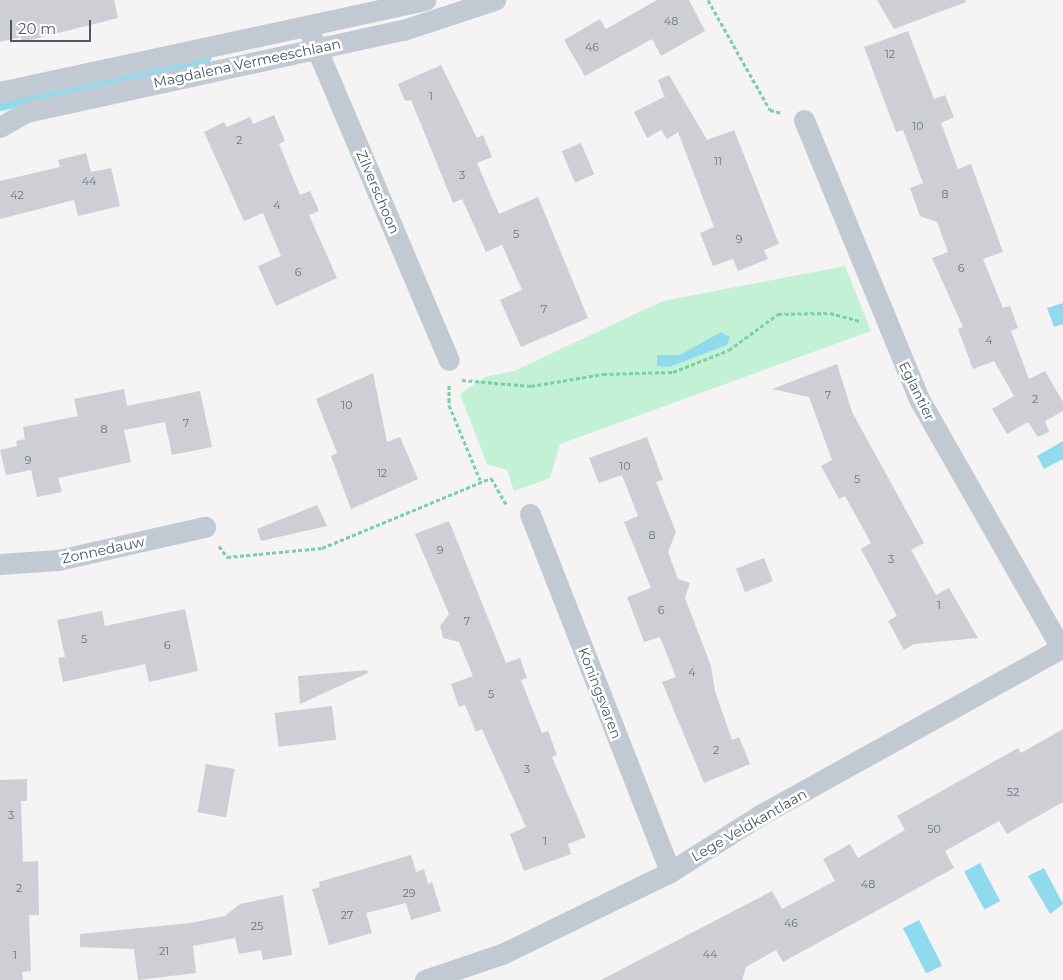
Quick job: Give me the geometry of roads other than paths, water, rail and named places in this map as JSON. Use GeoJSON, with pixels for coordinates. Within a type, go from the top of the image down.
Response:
{"type":"FeatureCollection","features":[{"type":"Feature","properties":{"kind":"street","name":"Magdalena Vermeeschlaan"},"geometry":{"type":"LineString","coordinates":[[0,92],[306,24],[426,0]]}},
{"type":"Feature","properties":{"kind":"street","name":"Magdalena Vermeeschlaan"},"geometry":{"type":"LineString","coordinates":[[0,127],[32,111],[316,47],[403,30],[495,0]]}},
{"type":"Feature","properties":{"kind":"street","name":"Zilverschoon"},"geometry":{"type":"LineString","coordinates":[[306,24],[449,369]]}},
{"type":"Feature","properties":{"kind":"street","name":"Eglantier"},"geometry":{"type":"LineString","coordinates":[[804,120],[919,399],[1062,648]]}},
{"type":"Feature","properties":{"kind":"street","name":"Koningsvaren"},"geometry":{"type":"LineString","coordinates":[[530,514],[670,872]]}},
{"type":"Feature","properties":{"kind":"street","name":"Zonnedauw"},"geometry":{"type":"LineString","coordinates":[[0,564],[58,560],[205,527]]}},
{"type":"Feature","properties":{"kind":"street","name":"Lege Veldkantlaan"},"geometry":{"type":"LineString","coordinates":[[425,980],[502,954],[670,872],[760,815],[1062,648]]}},
{"type":"Feature","properties":{"kind":"water"},"geometry":{"type":"Polygon","coordinates":[[[1063,303],[1063,324],[1054,327],[1047,308],[1063,303]]]}},
{"type":"Feature","properties":{"kind":"water"},"geometry":{"type":"Polygon","coordinates":[[[721,332],[730,337],[727,345],[669,367],[657,366],[657,355],[680,355],[721,332]]]}},
{"type":"Feature","properties":{"kind":"water"},"geometry":{"type":"Polygon","coordinates":[[[1063,441],[1063,459],[1044,469],[1037,456],[1063,441]]]}},
{"type":"Feature","properties":{"kind":"water"},"geometry":{"type":"Polygon","coordinates":[[[980,863],[1000,901],[984,909],[964,871],[980,863]]]}},
{"type":"Feature","properties":{"kind":"water"},"geometry":{"type":"Polygon","coordinates":[[[1044,868],[1063,904],[1050,914],[1028,876],[1044,868]]]}},
{"type":"Feature","properties":{"kind":"water"},"geometry":{"type":"Polygon","coordinates":[[[919,920],[942,965],[926,974],[903,928],[919,920]]]}},
{"type":"Feature","properties":{"kind":"waterway"},"geometry":{"type":"LineString","coordinates":[[0,106],[207,58]]}}]}
